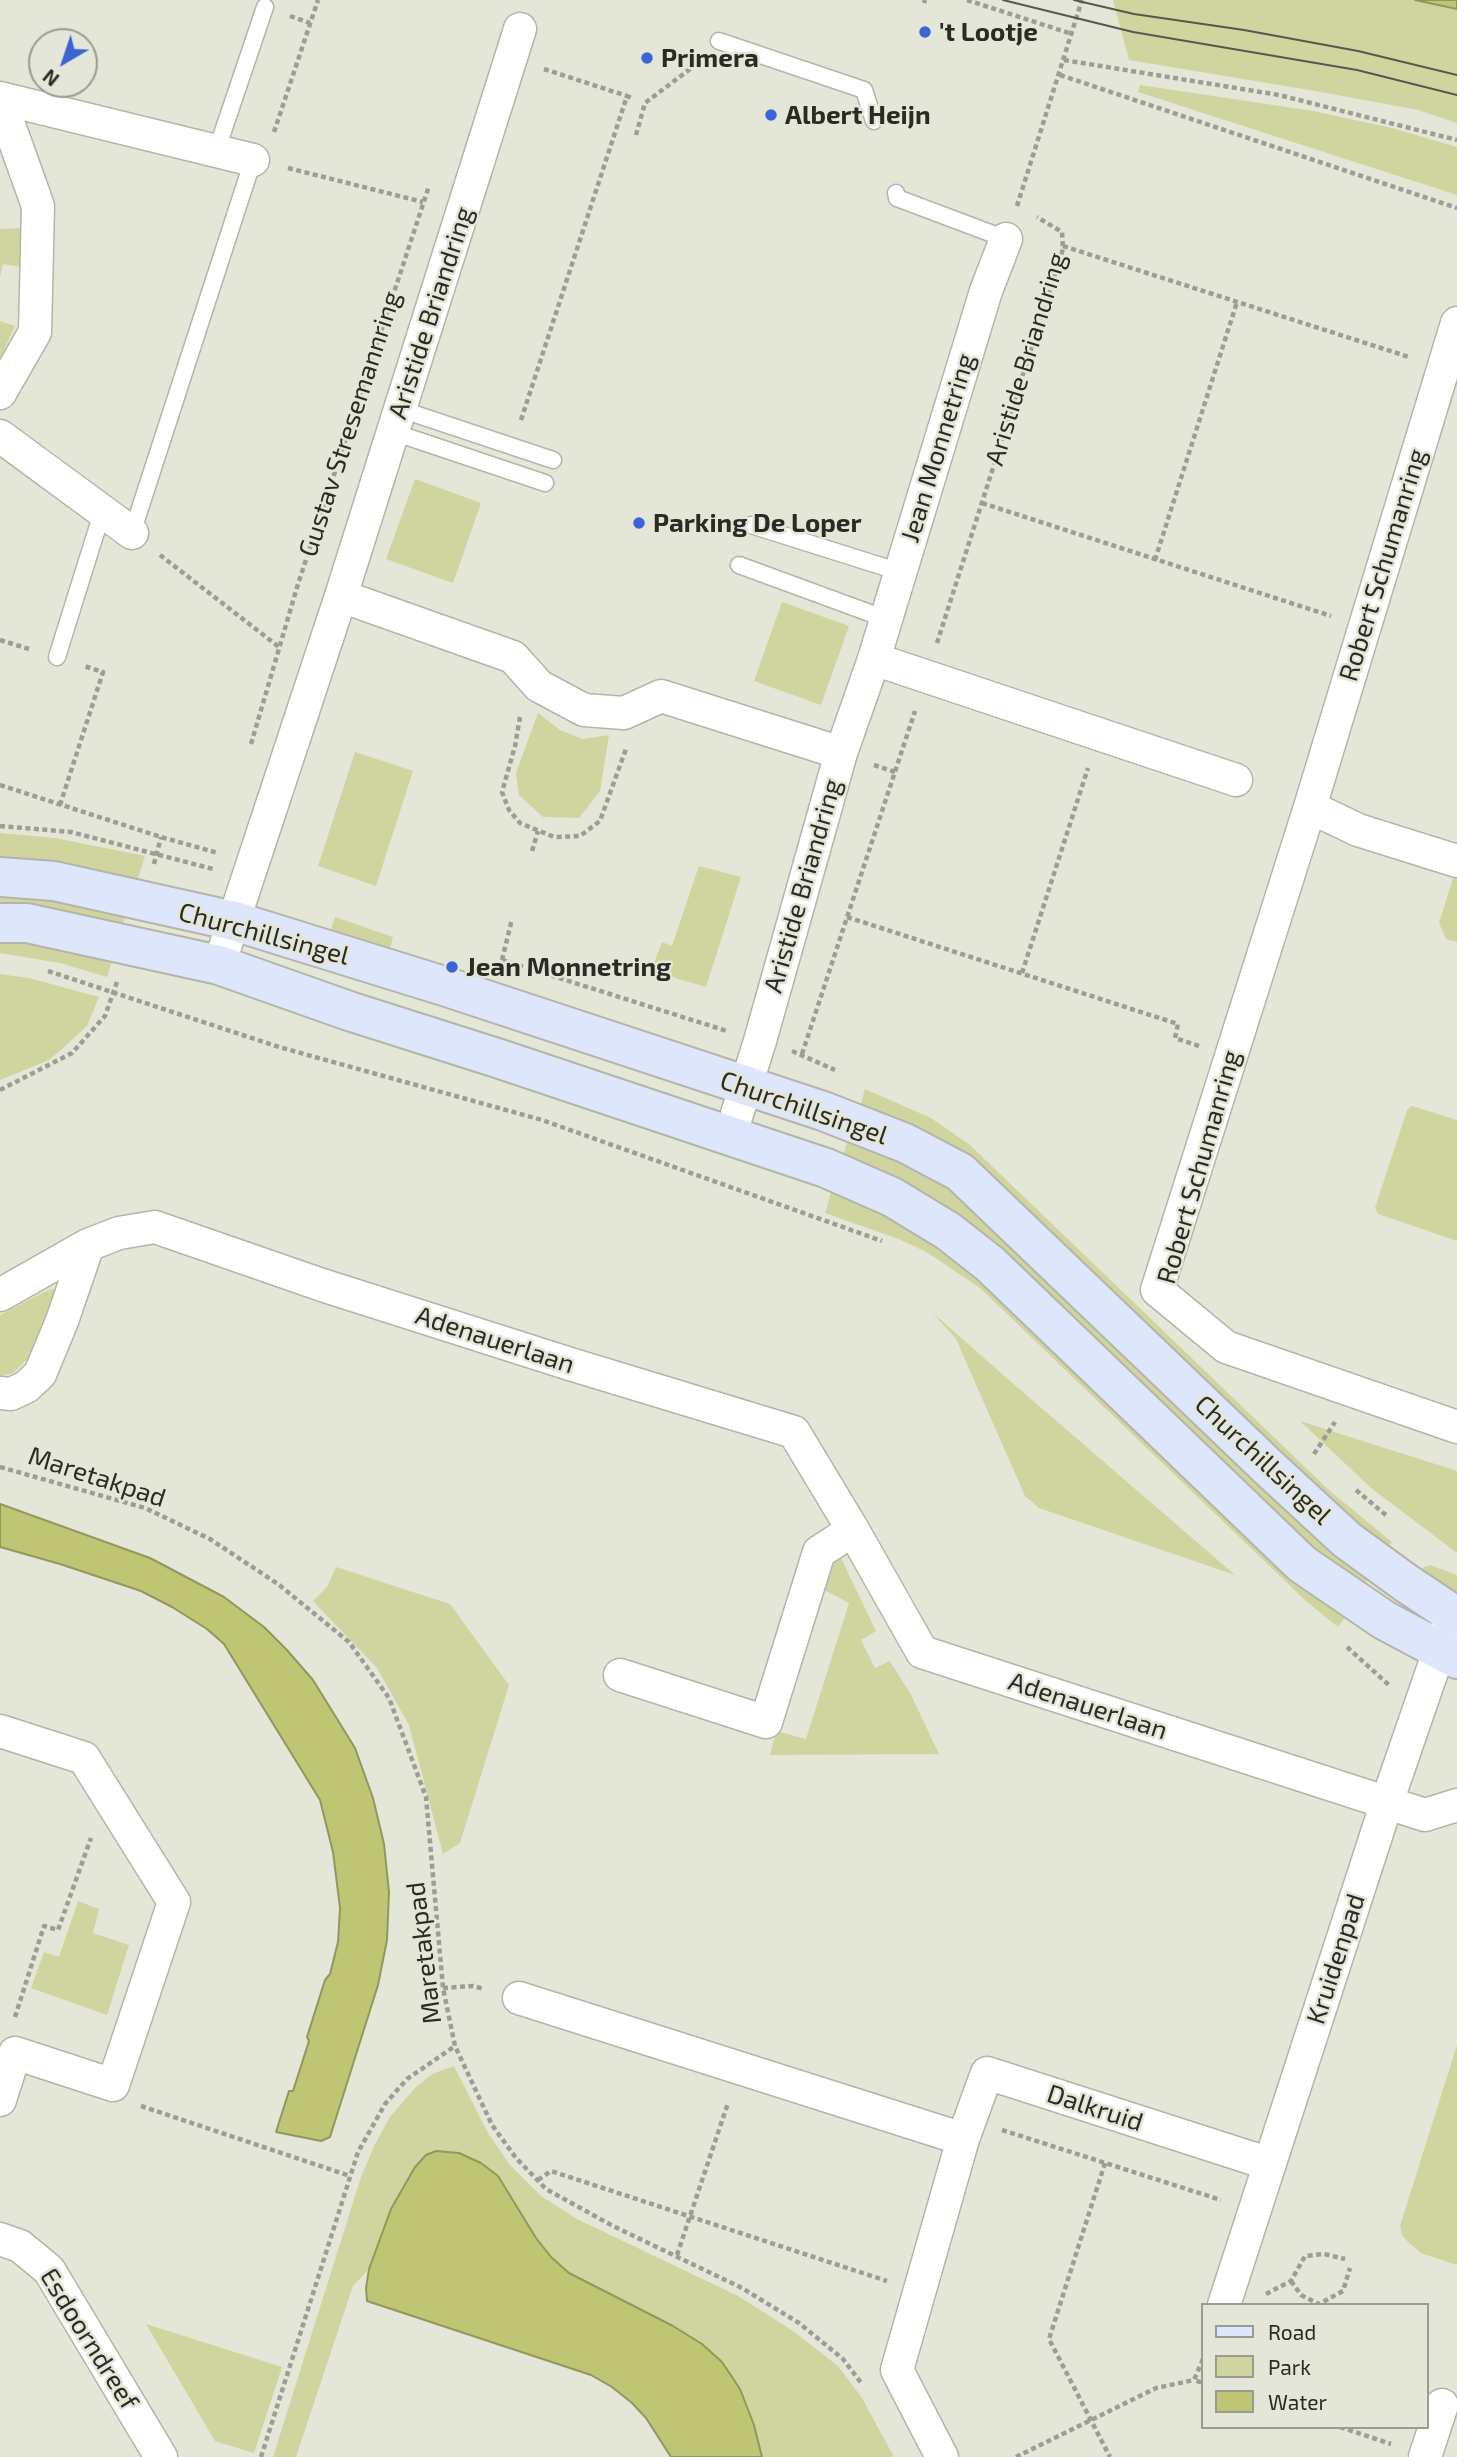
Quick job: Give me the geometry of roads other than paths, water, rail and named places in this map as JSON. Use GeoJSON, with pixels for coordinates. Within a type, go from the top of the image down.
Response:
{"type":"FeatureCollection","features":[{"type":"Feature","properties":{"kind":"street","name":"Aristide Briandring"},"geometry":{"type":"LineString","coordinates":[[219,965],[341,596],[515,43]]}},
{"type":"Feature","properties":{"kind":"street"},"geometry":{"type":"LineString","coordinates":[[0,99],[258,161]]}},
{"type":"Feature","properties":{"kind":"street"},"geometry":{"type":"LineString","coordinates":[[0,99],[38,206],[35,332],[0,393]]}},
{"type":"Feature","properties":{"kind":"street","name":"Jean Monnetring"},"geometry":{"type":"LineString","coordinates":[[841,753],[886,619],[986,291],[1006,239]]}},
{"type":"Feature","properties":{"kind":"street","name":"Robert Schumanring"},"geometry":{"type":"LineString","coordinates":[[1457,323],[1310,807],[1157,1290],[1226,1347],[1457,1427]]}},
{"type":"Feature","properties":{"kind":"street"},"geometry":{"type":"LineString","coordinates":[[0,436],[132,533]]}},
{"type":"Feature","properties":{"kind":"street","name":"Aristide Briandring"},"geometry":{"type":"LineString","coordinates":[[341,596],[513,657],[539,686],[584,710],[624,713],[661,696],[841,753],[760,1041],[730,1136]]}},
{"type":"Feature","properties":{"kind":"street"},"geometry":{"type":"LineString","coordinates":[[873,659],[1236,780]]}},
{"type":"Feature","properties":{"kind":"street"},"geometry":{"type":"LineString","coordinates":[[1310,807],[1358,830],[1457,861]]}},
{"type":"Feature","properties":{"kind":"street","name":"Churchillsingel"},"geometry":{"type":"LineString","coordinates":[[0,877],[54,881],[234,921],[823,1111],[905,1143],[960,1172],[1338,1532],[1454,1616]]}},
{"type":"Feature","properties":{"kind":"street","name":"Churchillsingel"},"geometry":{"type":"LineString","coordinates":[[0,923],[27,923],[219,965],[349,1012],[497,1058],[837,1173],[892,1198],[948,1231],[990,1264],[1302,1564],[1384,1620],[1448,1654]]}},
{"type":"Feature","properties":{"kind":"street","name":"Adenauerlaan"},"geometry":{"type":"LineString","coordinates":[[0,1295],[88,1245],[119,1233],[155,1227],[322,1285],[794,1432],[922,1652],[1425,1815],[1457,1804]]}},
{"type":"Feature","properties":{"kind":"street"},"geometry":{"type":"LineString","coordinates":[[0,1393],[11,1394],[26,1387],[40,1374],[62,1321],[88,1245]]}},
{"type":"Feature","properties":{"kind":"street"},"geometry":{"type":"LineString","coordinates":[[620,1675],[765,1722],[819,1552],[853,1530]]}},
{"type":"Feature","properties":{"kind":"street","name":"Kruidenpad"},"geometry":{"type":"LineString","coordinates":[[1225,2303],[1387,1802],[1448,1654],[1454,1616]]}},
{"type":"Feature","properties":{"kind":"street"},"geometry":{"type":"LineString","coordinates":[[0,1731],[84,1758],[174,1902],[113,2085],[15,2053],[0,2100]]}},
{"type":"Feature","properties":{"kind":"street"},"geometry":{"type":"LineString","coordinates":[[519,1998],[739,2068],[967,2129]]}},
{"type":"Feature","properties":{"kind":"street","name":"Dalkruid"},"geometry":{"type":"LineString","coordinates":[[942,2457],[897,2370],[967,2129],[987,2073],[1270,2164]]}},
{"type":"Feature","properties":{"kind":"street","name":"Esdoorndreef"},"geometry":{"type":"LineString","coordinates":[[0,2239],[20,2246],[49,2270],[161,2457]]}},
{"type":"Feature","properties":{"kind":"street"},"geometry":{"type":"LineString","coordinates":[[1425,2456],[1442,2405]]}},
{"type":"Feature","properties":{"kind":"lane"},"geometry":{"type":"LineString","coordinates":[[216,152],[265,7]]}},
{"type":"Feature","properties":{"kind":"lane"},"geometry":{"type":"LineString","coordinates":[[719,41],[864,90],[873,121]]}},
{"type":"Feature","properties":{"kind":"lane"},"geometry":{"type":"LineString","coordinates":[[132,533],[258,161]]}},
{"type":"Feature","properties":{"kind":"lane"},"geometry":{"type":"LineString","coordinates":[[896,193],[897,198],[1006,239]]}},
{"type":"Feature","properties":{"kind":"lane"},"geometry":{"type":"LineString","coordinates":[[396,421],[512,447],[553,460]]}},
{"type":"Feature","properties":{"kind":"lane"},"geometry":{"type":"LineString","coordinates":[[396,421],[545,483]]}},
{"type":"Feature","properties":{"kind":"lane"},"geometry":{"type":"LineString","coordinates":[[57,657],[102,513]]}},
{"type":"Feature","properties":{"kind":"lane"},"geometry":{"type":"LineString","coordinates":[[751,525],[900,572]]}},
{"type":"Feature","properties":{"kind":"lane"},"geometry":{"type":"LineString","coordinates":[[739,565],[886,619]]}},
{"type":"Feature","properties":{"kind":"water"},"geometry":{"type":"Polygon","coordinates":[[[1415,0],[1457,0],[1457,9],[1415,0]]]}},
{"type":"Feature","properties":{"kind":"water"},"geometry":{"type":"Polygon","coordinates":[[[0,1504],[150,1558],[224,1597],[264,1627],[313,1680],[355,1748],[373,1798],[384,1844],[389,1892],[387,1940],[378,1985],[330,2137],[321,2141],[276,2132],[289,2091],[293,2091],[309,2041],[307,2037],[325,1980],[330,1974],[338,1942],[340,1908],[333,1852],[320,1800],[224,1644],[207,1629],[141,1591],[0,1547],[0,1504]]]}},
{"type":"Feature","properties":{"kind":"water"},"geometry":{"type":"Polygon","coordinates":[[[436,2151],[459,2153],[481,2163],[498,2176],[536,2238],[551,2257],[569,2273],[673,2326],[702,2344],[722,2362],[740,2389],[754,2425],[762,2457],[671,2457],[646,2418],[632,2403],[591,2375],[367,2301],[369,2269],[391,2209],[415,2167],[426,2155],[436,2151]]]}},
{"type":"Feature","properties":{"kind":"tram line"},"geometry":{"type":"LineString","coordinates":[[1003,0],[1133,32],[1357,70],[1457,95]]}},
{"type":"Feature","properties":{"kind":"tram line"},"geometry":{"type":"LineString","coordinates":[[1074,0],[1134,14],[1244,30],[1358,51],[1457,75]]}},
{"type":"Feature","properties":{"kind":"place","name":"'t Lootje"},"geometry":{"type":"Point","coordinates":[925,32]}},
{"type":"Feature","properties":{"kind":"place","name":"Primera"},"geometry":{"type":"Point","coordinates":[647,58]}},
{"type":"Feature","properties":{"kind":"place","name":"Albert Heijn"},"geometry":{"type":"Point","coordinates":[771,115]}},
{"type":"Feature","properties":{"kind":"place","name":"Parking De Loper"},"geometry":{"type":"Point","coordinates":[639,523]}},
{"type":"Feature","properties":{"kind":"place","name":"Jean Monnetring"},"geometry":{"type":"Point","coordinates":[452,967]}}]}
